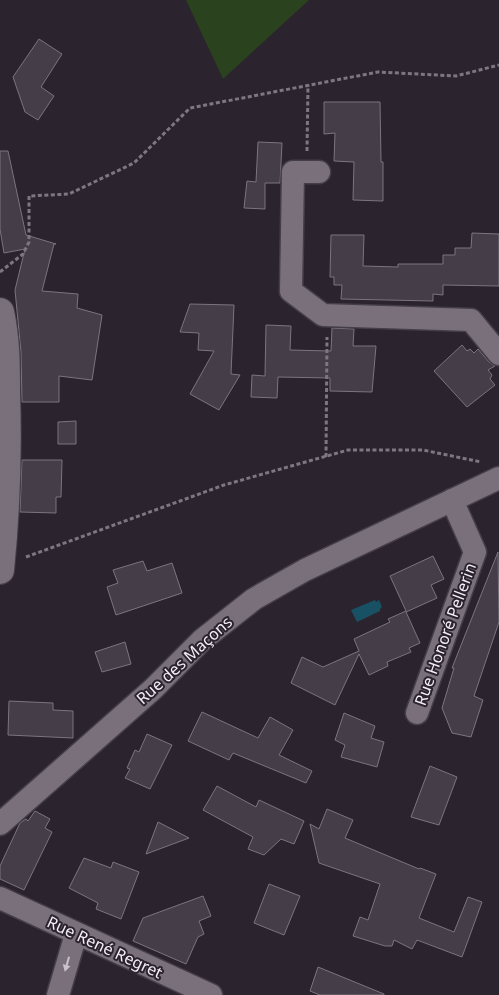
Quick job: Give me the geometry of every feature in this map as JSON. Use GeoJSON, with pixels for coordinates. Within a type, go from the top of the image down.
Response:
{"type":"FeatureCollection","features":[{"type":"Feature","properties":{"kind":"street"},"geometry":{"type":"LineString","coordinates":[[319,172],[293,172],[291,291],[323,315],[471,320],[499,354]]}},
{"type":"Feature","properties":{"kind":"street"},"geometry":{"type":"LineString","coordinates":[[0,312],[5,333],[7,413],[0,570]]}},
{"type":"Feature","properties":{"kind":"street","name":"Rue des Maçons"},"geometry":{"type":"LineString","coordinates":[[0,824],[153,689],[202,640],[254,599],[305,570],[452,500],[494,471]]}},
{"type":"Feature","properties":{"kind":"street","name":"Rue Honoré Pellerin"},"geometry":{"type":"LineString","coordinates":[[417,713],[475,552],[452,500]]}},
{"type":"Feature","properties":{"kind":"street","name":"Rue René Regret"},"geometry":{"type":"LineString","coordinates":[[0,898],[211,995]]}},
{"type":"Feature","properties":{"kind":"street"},"geometry":{"type":"LineString","coordinates":[[58,995],[76,934]]}},
{"type":"Feature","properties":{"kind":"path"},"geometry":{"type":"LineString","coordinates":[[0,272],[23,254],[29,242],[29,196],[69,194],[134,163],[190,108],[378,72],[456,76],[499,65]]}},
{"type":"Feature","properties":{"kind":"path"},"geometry":{"type":"LineString","coordinates":[[326,456],[328,315]]}},
{"type":"Feature","properties":{"kind":"path"},"geometry":{"type":"LineString","coordinates":[[0,566],[224,485],[348,450],[423,450],[494,471]]}},
{"type":"Feature","properties":{"kind":"green space"},"geometry":{"type":"Polygon","coordinates":[[[186,0],[309,0],[223,79],[186,0]]]}},
{"type":"Feature","properties":{"kind":"water"},"geometry":{"type":"Polygon","coordinates":[[[375,600],[376,602],[379,600],[382,607],[380,611],[357,622],[351,610],[375,600]]]}},
{"type":"Feature","properties":{"kind":"building"},"geometry":{"type":"Polygon","coordinates":[[[39,39],[62,54],[41,87],[54,96],[38,120],[25,112],[13,77],[39,39]]]}},
{"type":"Feature","properties":{"kind":"building"},"geometry":{"type":"Polygon","coordinates":[[[324,102],[380,102],[383,201],[353,200],[354,162],[334,161],[335,133],[324,134],[324,102]]]}},
{"type":"Feature","properties":{"kind":"building"},"geometry":{"type":"Polygon","coordinates":[[[258,142],[282,143],[280,183],[265,183],[265,209],[244,208],[247,181],[256,182],[258,142]]]}},
{"type":"Feature","properties":{"kind":"building"},"geometry":{"type":"Polygon","coordinates":[[[0,151],[8,151],[26,235],[56,244],[54,244],[42,291],[78,294],[77,308],[102,315],[92,380],[59,376],[59,402],[22,402],[21,352],[15,290],[25,249],[4,253],[0,229],[0,151]]]}},
{"type":"Feature","properties":{"kind":"building"},"geometry":{"type":"Polygon","coordinates":[[[472,233],[499,234],[499,286],[443,285],[443,295],[433,294],[433,301],[341,299],[342,285],[334,285],[334,277],[330,277],[331,235],[364,235],[363,266],[398,267],[398,264],[443,264],[443,255],[455,255],[455,248],[471,248],[472,233]]]}},
{"type":"Feature","properties":{"kind":"building"},"geometry":{"type":"Polygon","coordinates":[[[190,304],[234,305],[231,374],[240,375],[219,410],[190,394],[214,351],[198,350],[199,333],[180,332],[190,304]]]}},
{"type":"Feature","properties":{"kind":"building"},"geometry":{"type":"Polygon","coordinates":[[[266,325],[291,326],[290,350],[331,351],[332,328],[354,329],[353,346],[376,346],[372,392],[330,391],[330,378],[278,377],[277,398],[251,397],[252,375],[265,376],[266,325]]]}},
{"type":"Feature","properties":{"kind":"building"},"geometry":{"type":"Polygon","coordinates":[[[462,345],[467,351],[470,349],[474,353],[478,349],[495,366],[488,370],[492,375],[490,379],[495,385],[467,407],[434,371],[462,345]]]}},
{"type":"Feature","properties":{"kind":"building"},"geometry":{"type":"Polygon","coordinates":[[[76,421],[76,444],[58,444],[58,422],[76,421]]]}},
{"type":"Feature","properties":{"kind":"building"},"geometry":{"type":"Polygon","coordinates":[[[22,460],[62,460],[61,497],[56,497],[56,513],[20,512],[22,460]]]}},
{"type":"Feature","properties":{"kind":"building"},"geometry":{"type":"Polygon","coordinates":[[[498,552],[499,622],[474,696],[483,700],[471,737],[452,733],[442,708],[454,668],[452,668],[498,552]]]}},
{"type":"Feature","properties":{"kind":"building"},"geometry":{"type":"Polygon","coordinates":[[[433,556],[444,579],[431,585],[437,598],[406,612],[420,643],[409,648],[411,652],[387,662],[388,666],[369,675],[359,654],[335,705],[291,683],[302,657],[323,667],[359,651],[354,639],[390,622],[388,619],[406,611],[390,576],[433,556]]]}},
{"type":"Feature","properties":{"kind":"building"},"geometry":{"type":"Polygon","coordinates":[[[143,561],[147,571],[172,563],[182,593],[116,615],[107,587],[118,583],[113,570],[143,561]]]}},
{"type":"Feature","properties":{"kind":"building"},"geometry":{"type":"Polygon","coordinates":[[[125,642],[131,664],[102,672],[95,652],[125,642]]]}},
{"type":"Feature","properties":{"kind":"building"},"geometry":{"type":"Polygon","coordinates":[[[9,701],[53,703],[53,710],[73,711],[73,738],[8,735],[9,701]]]}},
{"type":"Feature","properties":{"kind":"building"},"geometry":{"type":"Polygon","coordinates":[[[202,712],[258,738],[270,717],[293,730],[279,755],[312,771],[306,783],[233,753],[229,760],[188,741],[202,712]]]}},
{"type":"Feature","properties":{"kind":"building"},"geometry":{"type":"Polygon","coordinates":[[[344,713],[375,726],[371,738],[384,742],[377,767],[341,757],[345,745],[335,740],[344,713]]]}},
{"type":"Feature","properties":{"kind":"building"},"geometry":{"type":"Polygon","coordinates":[[[147,734],[172,745],[150,789],[125,778],[130,769],[127,768],[135,750],[139,752],[147,734]]]}},
{"type":"Feature","properties":{"kind":"building"},"geometry":{"type":"Polygon","coordinates":[[[430,766],[457,777],[439,825],[411,817],[430,766]]]}},
{"type":"Feature","properties":{"kind":"building"},"geometry":{"type":"Polygon","coordinates":[[[217,786],[256,807],[259,800],[304,821],[294,844],[281,839],[264,855],[248,849],[253,837],[203,810],[217,786]]]}},
{"type":"Feature","properties":{"kind":"building"},"geometry":{"type":"Polygon","coordinates":[[[327,809],[353,820],[345,838],[419,869],[436,874],[419,918],[454,932],[468,897],[482,902],[462,957],[417,940],[412,949],[394,940],[392,946],[385,946],[353,936],[360,917],[368,920],[380,884],[319,863],[310,824],[319,829],[327,809]]]}},
{"type":"Feature","properties":{"kind":"building"},"geometry":{"type":"Polygon","coordinates":[[[35,811],[50,819],[45,828],[52,832],[24,890],[0,879],[0,866],[20,823],[26,819],[28,821],[35,811]]]}},
{"type":"Feature","properties":{"kind":"building"},"geometry":{"type":"Polygon","coordinates":[[[158,822],[189,838],[146,854],[158,822]]]}},
{"type":"Feature","properties":{"kind":"building"},"geometry":{"type":"Polygon","coordinates":[[[84,858],[111,868],[113,862],[139,872],[121,919],[96,909],[98,903],[69,888],[84,858]]]}},
{"type":"Feature","properties":{"kind":"building"},"geometry":{"type":"Polygon","coordinates":[[[269,884],[300,896],[284,935],[254,923],[269,884]]]}},
{"type":"Feature","properties":{"kind":"building"},"geometry":{"type":"Polygon","coordinates":[[[203,896],[211,916],[199,921],[204,934],[198,937],[186,964],[133,941],[143,918],[203,896]]]}},
{"type":"Feature","properties":{"kind":"building"},"geometry":{"type":"Polygon","coordinates":[[[318,967],[384,995],[320,995],[310,991],[318,967]]]}}]}
